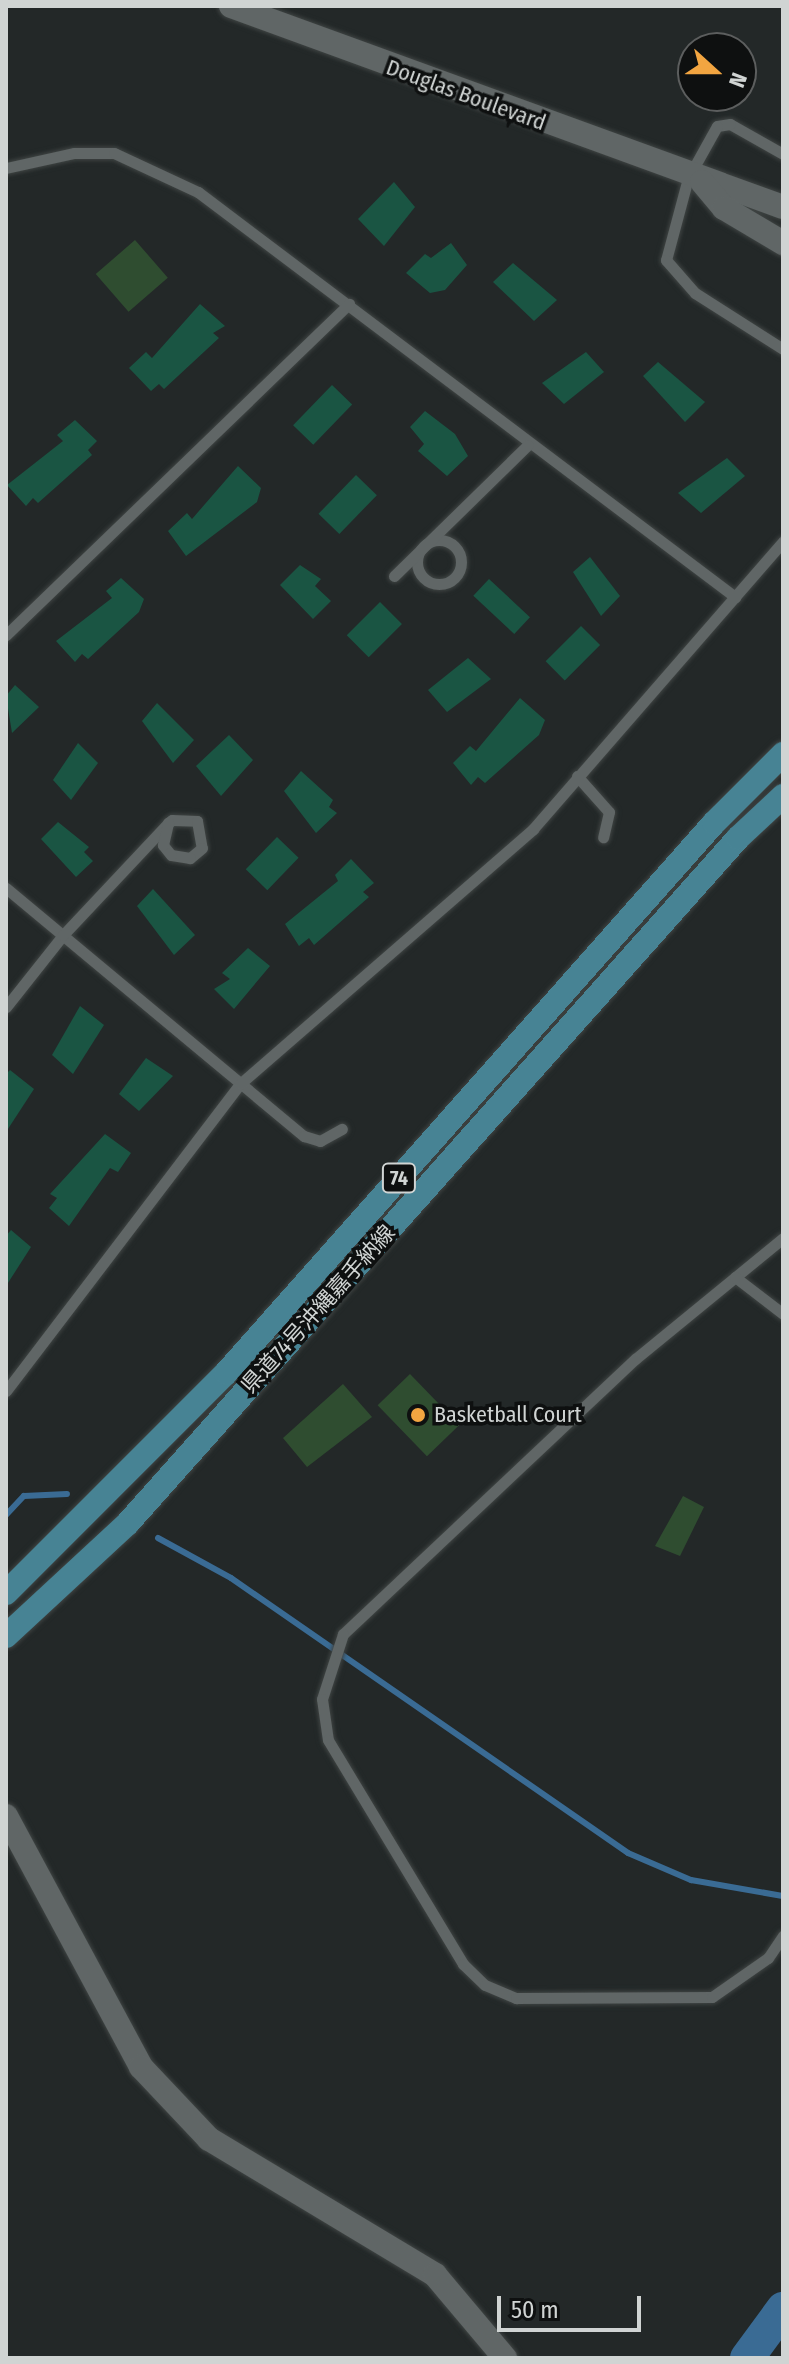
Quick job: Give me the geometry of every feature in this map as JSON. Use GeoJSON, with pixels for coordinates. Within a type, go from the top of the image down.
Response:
{"type":"FeatureCollection","features":[{"type":"Feature","properties":{"kind":"main road","name":"県道74号沖縄嘉手納線"},"geometry":{"type":"LineString","coordinates":[[6,1593],[226,1373],[783,754]]}},
{"type":"Feature","properties":{"kind":"main road","name":"県道74号沖縄嘉手納線"},"geometry":{"type":"LineString","coordinates":[[6,1636],[128,1523],[738,838],[783,796]]}},
{"type":"Feature","properties":{"kind":"street","name":"Douglas Boulevard"},"geometry":{"type":"LineString","coordinates":[[231,6],[695,180],[735,184],[783,207]]}},
{"type":"Feature","properties":{"kind":"street","name":"Douglas Boulevard"},"geometry":{"type":"LineString","coordinates":[[695,180],[724,208],[783,243]]}},
{"type":"Feature","properties":{"kind":"street"},"geometry":{"type":"LineString","coordinates":[[6,1816],[141,2067],[209,2139],[435,2275],[505,2358]]}},
{"type":"Feature","properties":{"kind":"lane"},"geometry":{"type":"LineString","coordinates":[[783,154],[740,128],[717,126],[666,260],[695,293],[783,349]]}},
{"type":"Feature","properties":{"kind":"lane"},"geometry":{"type":"LineString","coordinates":[[6,168],[74,153],[114,153],[155,167],[349,304],[528,445],[735,597]]}},
{"type":"Feature","properties":{"kind":"lane"},"geometry":{"type":"LineString","coordinates":[[6,635],[349,304]]}},
{"type":"Feature","properties":{"kind":"lane"},"geometry":{"type":"LineString","coordinates":[[394,576],[528,445]]}},
{"type":"Feature","properties":{"kind":"lane"},"geometry":{"type":"LineString","coordinates":[[6,1391],[241,1083],[533,829],[783,541]]}},
{"type":"Feature","properties":{"kind":"lane"},"geometry":{"type":"LineString","coordinates":[[452,543],[461,562],[456,577],[427,580],[417,563],[423,546],[452,543]]}},
{"type":"Feature","properties":{"kind":"lane"},"geometry":{"type":"LineString","coordinates":[[577,776],[609,812],[603,837]]}},
{"type":"Feature","properties":{"kind":"lane"},"geometry":{"type":"LineString","coordinates":[[6,1007],[63,935],[168,823]]}},
{"type":"Feature","properties":{"kind":"lane"},"geometry":{"type":"LineString","coordinates":[[6,888],[304,1136],[320,1141],[342,1129]]}},
{"type":"Feature","properties":{"kind":"lane"},"geometry":{"type":"LineString","coordinates":[[783,1238],[635,1359],[343,1634],[328,1669],[322,1699],[328,1740],[463,1964],[485,1985],[516,1998],[698,1999],[744,1977],[783,1937]]}},
{"type":"Feature","properties":{"kind":"lane"},"geometry":{"type":"LineString","coordinates":[[735,1277],[783,1314]]}},
{"type":"Feature","properties":{"kind":"green space"},"geometry":{"type":"Polygon","coordinates":[[[135,240],[168,278],[129,312],[96,274],[135,240]]]}},
{"type":"Feature","properties":{"kind":"green space","name":"Basketball Court"},"geometry":{"type":"Polygon","coordinates":[[[410,1374],[459,1425],[427,1456],[378,1405],[410,1374]]]}},
{"type":"Feature","properties":{"kind":"green space"},"geometry":{"type":"Polygon","coordinates":[[[343,1384],[372,1417],[307,1467],[283,1438],[343,1384]]]}},
{"type":"Feature","properties":{"kind":"green space"},"geometry":{"type":"Polygon","coordinates":[[[683,1496],[704,1507],[680,1556],[655,1546],[683,1496]]]}},
{"type":"Feature","properties":{"kind":"building"},"geometry":{"type":"Polygon","coordinates":[[[394,182],[415,207],[384,246],[358,219],[394,182]]]}},
{"type":"Feature","properties":{"kind":"building"},"geometry":{"type":"Polygon","coordinates":[[[451,243],[467,265],[445,290],[430,293],[406,273],[425,254],[431,258],[451,243]]]}},
{"type":"Feature","properties":{"kind":"building"},"geometry":{"type":"Polygon","coordinates":[[[513,263],[557,300],[534,321],[493,282],[513,263]]]}},
{"type":"Feature","properties":{"kind":"building"},"geometry":{"type":"Polygon","coordinates":[[[200,304],[225,326],[213,333],[219,338],[164,389],[159,384],[151,391],[129,368],[146,352],[152,358],[200,304]]]}},
{"type":"Feature","properties":{"kind":"building"},"geometry":{"type":"Polygon","coordinates":[[[586,352],[604,372],[564,404],[542,383],[586,352]]]}},
{"type":"Feature","properties":{"kind":"building"},"geometry":{"type":"Polygon","coordinates":[[[658,362],[705,402],[685,422],[643,376],[658,362]]]}},
{"type":"Feature","properties":{"kind":"building"},"geometry":{"type":"Polygon","coordinates":[[[332,385],[352,404],[313,445],[293,425],[332,385]]]}},
{"type":"Feature","properties":{"kind":"building"},"geometry":{"type":"Polygon","coordinates":[[[425,411],[455,434],[468,456],[447,476],[418,451],[424,444],[410,427],[425,411]]]}},
{"type":"Feature","properties":{"kind":"building"},"geometry":{"type":"Polygon","coordinates":[[[75,420],[97,441],[88,450],[92,455],[38,503],[33,498],[26,506],[7,485],[63,441],[57,435],[75,420]]]}},
{"type":"Feature","properties":{"kind":"building"},"geometry":{"type":"Polygon","coordinates":[[[727,458],[745,476],[701,513],[678,493],[727,458]]]}},
{"type":"Feature","properties":{"kind":"building"},"geometry":{"type":"Polygon","coordinates":[[[238,466],[261,488],[257,502],[186,556],[168,531],[187,513],[192,519],[238,466]]]}},
{"type":"Feature","properties":{"kind":"building"},"geometry":{"type":"Polygon","coordinates":[[[356,475],[377,495],[339,534],[318,514],[356,475]]]}},
{"type":"Feature","properties":{"kind":"building"},"geometry":{"type":"Polygon","coordinates":[[[590,557],[620,596],[601,616],[573,572],[590,557]]]}},
{"type":"Feature","properties":{"kind":"building"},"geometry":{"type":"Polygon","coordinates":[[[300,565],[321,579],[315,586],[331,601],[313,619],[280,585],[300,565]]]}},
{"type":"Feature","properties":{"kind":"building"},"geometry":{"type":"Polygon","coordinates":[[[121,578],[144,599],[139,612],[88,659],[82,654],[75,662],[56,641],[112,598],[106,591],[121,578]]]}},
{"type":"Feature","properties":{"kind":"building"},"geometry":{"type":"Polygon","coordinates":[[[489,579],[530,617],[514,634],[473,596],[489,579]]]}},
{"type":"Feature","properties":{"kind":"building"},"geometry":{"type":"Polygon","coordinates":[[[380,602],[402,624],[369,657],[347,635],[380,602]]]}},
{"type":"Feature","properties":{"kind":"building"},"geometry":{"type":"Polygon","coordinates":[[[581,626],[600,645],[565,680],[546,661],[581,626]]]}},
{"type":"Feature","properties":{"kind":"building"},"geometry":{"type":"Polygon","coordinates":[[[468,658],[491,679],[447,712],[428,690],[468,658]]]}},
{"type":"Feature","properties":{"kind":"building"},"geometry":{"type":"Polygon","coordinates":[[[15,685],[39,707],[12,733],[6,696],[15,685]]]}},
{"type":"Feature","properties":{"kind":"building"},"geometry":{"type":"Polygon","coordinates":[[[520,698],[545,720],[539,735],[485,783],[478,777],[471,785],[453,763],[470,746],[476,751],[520,698]]]}},
{"type":"Feature","properties":{"kind":"building"},"geometry":{"type":"Polygon","coordinates":[[[157,703],[194,740],[173,763],[142,721],[157,703]]]}},
{"type":"Feature","properties":{"kind":"building"},"geometry":{"type":"Polygon","coordinates":[[[229,735],[253,760],[221,796],[196,766],[229,735]]]}},
{"type":"Feature","properties":{"kind":"building"},"geometry":{"type":"Polygon","coordinates":[[[78,743],[98,763],[71,800],[53,780],[78,743]]]}},
{"type":"Feature","properties":{"kind":"building"},"geometry":{"type":"Polygon","coordinates":[[[301,771],[333,800],[329,807],[337,813],[316,833],[284,791],[301,771]]]}},
{"type":"Feature","properties":{"kind":"building"},"geometry":{"type":"Polygon","coordinates":[[[58,822],[89,847],[84,852],[93,861],[76,877],[41,839],[58,822]]]}},
{"type":"Feature","properties":{"kind":"building"},"geometry":{"type":"Polygon","coordinates":[[[277,837],[299,858],[267,890],[246,869],[277,837]]]}},
{"type":"Feature","properties":{"kind":"building"},"geometry":{"type":"Polygon","coordinates":[[[351,859],[374,883],[363,892],[369,897],[314,945],[309,938],[299,946],[285,924],[338,881],[335,875],[351,859]]]}},
{"type":"Feature","properties":{"kind":"building"},"geometry":{"type":"Polygon","coordinates":[[[153,889],[195,935],[174,955],[137,906],[153,889]]]}},
{"type":"Feature","properties":{"kind":"building"},"geometry":{"type":"Polygon","coordinates":[[[248,948],[270,966],[234,1009],[214,989],[230,979],[222,973],[248,948]]]}},
{"type":"Feature","properties":{"kind":"building"},"geometry":{"type":"Polygon","coordinates":[[[80,1006],[104,1025],[73,1074],[52,1055],[80,1006]]]}},
{"type":"Feature","properties":{"kind":"building"},"geometry":{"type":"Polygon","coordinates":[[[146,1058],[173,1076],[139,1111],[119,1094],[146,1058]]]}},
{"type":"Feature","properties":{"kind":"building"},"geometry":{"type":"Polygon","coordinates":[[[10,1070],[34,1089],[6,1132],[6,1074],[10,1070]]]}},
{"type":"Feature","properties":{"kind":"building"},"geometry":{"type":"Polygon","coordinates":[[[105,1134],[131,1153],[118,1172],[110,1168],[69,1226],[49,1208],[57,1198],[50,1194],[105,1134]]]}},
{"type":"Feature","properties":{"kind":"building"},"geometry":{"type":"Polygon","coordinates":[[[11,1230],[31,1247],[6,1286],[6,1236],[11,1230]]]}},
{"type":"Feature","properties":{"kind":"waterway"},"geometry":{"type":"LineString","coordinates":[[6,1515],[24,1496],[67,1494]]}},
{"type":"Feature","properties":{"kind":"waterway"},"geometry":{"type":"LineString","coordinates":[[158,1538],[231,1578],[628,1853],[691,1880],[783,1896]]}},
{"type":"Feature","properties":{"kind":"waterway"},"geometry":{"type":"LineString","coordinates":[[747,2358],[783,2309]]}},
{"type":"Feature","properties":{"kind":"place","name":"Basketball Court"},"geometry":{"type":"Point","coordinates":[418,1415]}}]}
